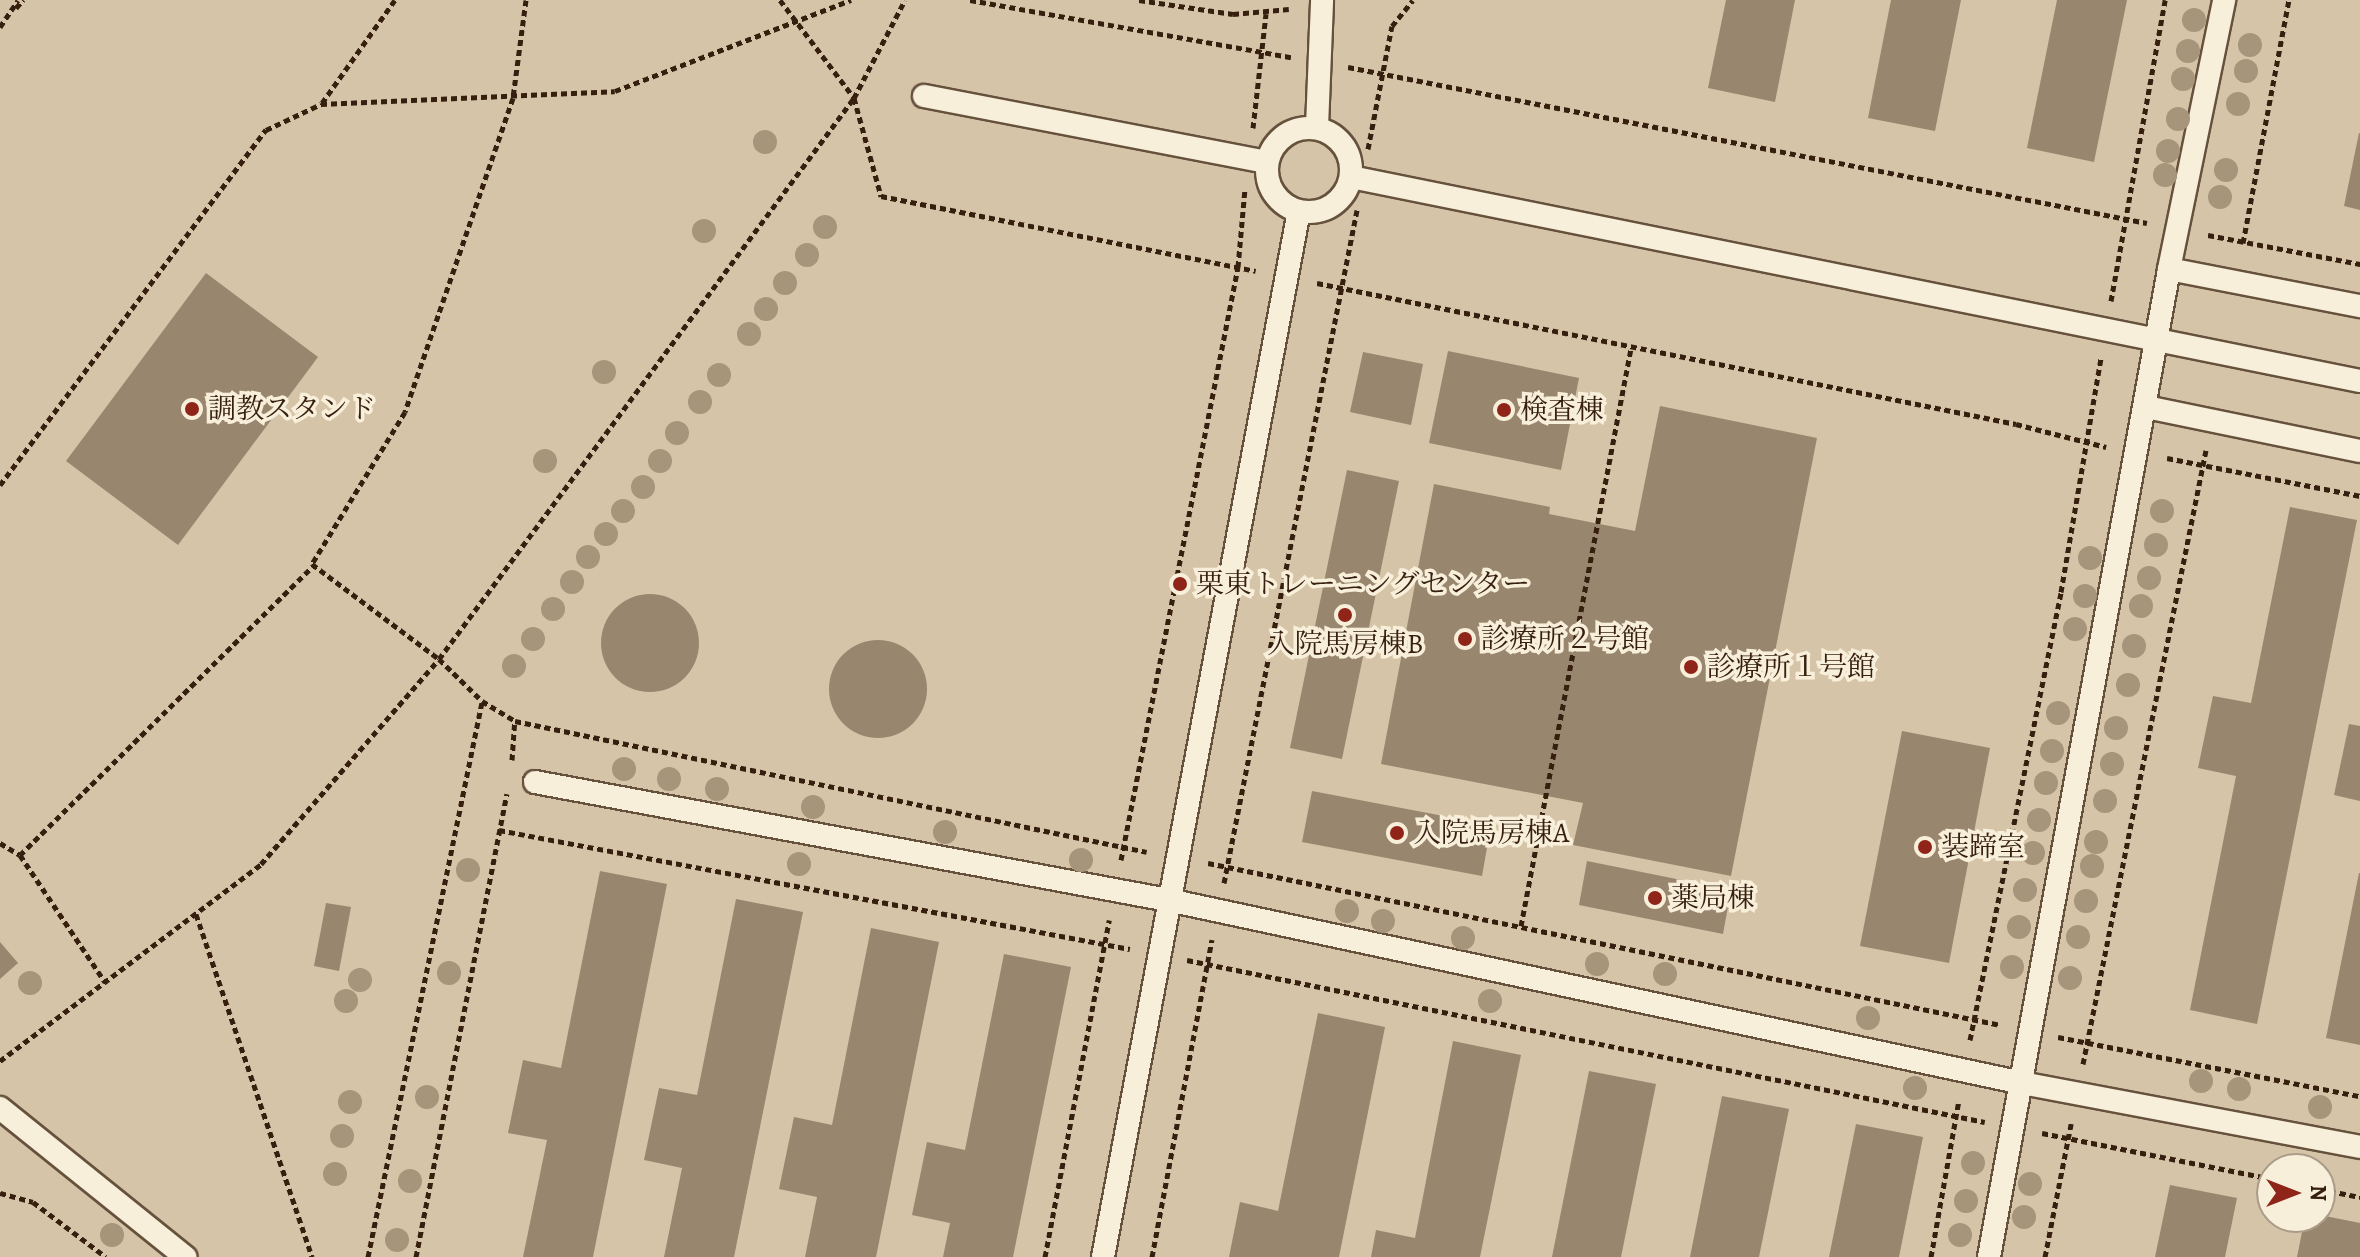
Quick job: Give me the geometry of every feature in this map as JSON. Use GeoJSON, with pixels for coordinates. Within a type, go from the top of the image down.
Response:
{"type":"FeatureCollection","features":[{"type":"Feature","properties":{"kind":"lane"},"geometry":{"type":"LineString","coordinates":[[1989,1257],[2139,453],[2169,269],[2224,0]]}},
{"type":"Feature","properties":{"kind":"lane"},"geometry":{"type":"LineString","coordinates":[[1317,127],[1322,1]]}},
{"type":"Feature","properties":{"kind":"lane"},"geometry":{"type":"LineString","coordinates":[[924,96],[1258,160]]}},
{"type":"Feature","properties":{"kind":"lane"},"geometry":{"type":"LineString","coordinates":[[1258,160],[1290,131],[1317,127],[1348,151],[1357,178]]}},
{"type":"Feature","properties":{"kind":"lane"},"geometry":{"type":"LineString","coordinates":[[1258,160],[1277,198],[1299,211],[1313,212],[1338,201],[1357,178]]}},
{"type":"Feature","properties":{"kind":"lane"},"geometry":{"type":"LineString","coordinates":[[1357,178],[2106,333],[2360,381]]}},
{"type":"Feature","properties":{"kind":"lane"},"geometry":{"type":"LineString","coordinates":[[1103,1257],[1299,211]]}},
{"type":"Feature","properties":{"kind":"lane"},"geometry":{"type":"LineString","coordinates":[[2169,269],[2360,306]]}},
{"type":"Feature","properties":{"kind":"lane"},"geometry":{"type":"LineString","coordinates":[[2146,407],[2360,451]]}},
{"type":"Feature","properties":{"kind":"lane"},"geometry":{"type":"LineString","coordinates":[[535,782],[1168,900],[1964,1071],[2360,1147]]}},
{"type":"Feature","properties":{"kind":"lane"},"geometry":{"type":"LineString","coordinates":[[0,1108],[185,1257]]}},
{"type":"Feature","properties":{"kind":"path"},"geometry":{"type":"LineString","coordinates":[[0,27],[21,0]]}},
{"type":"Feature","properties":{"kind":"path"},"geometry":{"type":"LineString","coordinates":[[321,104],[395,0]]}},
{"type":"Feature","properties":{"kind":"path"},"geometry":{"type":"LineString","coordinates":[[20,855],[312,564],[405,412],[513,98],[526,0]]}},
{"type":"Feature","properties":{"kind":"path"},"geometry":{"type":"LineString","coordinates":[[780,0],[854,98],[881,196],[2016,424],[2084,443],[2360,496]]}},
{"type":"Feature","properties":{"kind":"path"},"geometry":{"type":"LineString","coordinates":[[0,485],[266,130],[321,104],[513,98],[615,91],[851,0]]}},
{"type":"Feature","properties":{"kind":"path"},"geometry":{"type":"LineString","coordinates":[[0,1061],[261,864],[439,659],[854,98],[905,0]]}},
{"type":"Feature","properties":{"kind":"path"},"geometry":{"type":"LineString","coordinates":[[970,0],[1382,72],[2360,264]]}},
{"type":"Feature","properties":{"kind":"path"},"geometry":{"type":"LineString","coordinates":[[1139,0],[1266,14],[1322,1]]}},
{"type":"Feature","properties":{"kind":"path"},"geometry":{"type":"LineString","coordinates":[[1152,1257],[1206,964],[1228,867],[1342,289],[1357,178],[1392,26],[1413,0]]}},
{"type":"Feature","properties":{"kind":"path"},"geometry":{"type":"LineString","coordinates":[[1931,1257],[1974,1019],[2061,592],[2084,443],[2165,0]]}},
{"type":"Feature","properties":{"kind":"path"},"geometry":{"type":"LineString","coordinates":[[2234,281],[2289,0]]}},
{"type":"Feature","properties":{"kind":"path"},"geometry":{"type":"LineString","coordinates":[[1045,1257],[1258,160],[1266,14]]}},
{"type":"Feature","properties":{"kind":"path"},"geometry":{"type":"LineString","coordinates":[[1521,926],[1631,348]]}},
{"type":"Feature","properties":{"kind":"path"},"geometry":{"type":"LineString","coordinates":[[2045,1257],[2204,464],[2209,422]]}},
{"type":"Feature","properties":{"kind":"path"},"geometry":{"type":"LineString","coordinates":[[312,564],[439,659],[482,701],[515,721],[2087,1043],[2360,1096]]}},
{"type":"Feature","properties":{"kind":"path"},"geometry":{"type":"LineString","coordinates":[[368,1257],[482,701]]}},
{"type":"Feature","properties":{"kind":"path"},"geometry":{"type":"LineString","coordinates":[[416,1257],[499,830],[1159,954],[2256,1176]]}},
{"type":"Feature","properties":{"kind":"path"},"geometry":{"type":"LineString","coordinates":[[0,843],[20,855],[105,982]]}},
{"type":"Feature","properties":{"kind":"path"},"geometry":{"type":"LineString","coordinates":[[196,914],[312,1257]]}},
{"type":"Feature","properties":{"kind":"path"},"geometry":{"type":"LineString","coordinates":[[2336,1192],[2360,1197]]}},
{"type":"Feature","properties":{"kind":"path"},"geometry":{"type":"LineString","coordinates":[[0,1193],[33,1202],[106,1257]]}},
{"type":"Feature","properties":{"kind":"shaded area","name":"栗東トレーニングセンター"},"geometry":{"type":"Polygon","coordinates":[[[0,0],[2360,0],[2360,1257],[0,1257],[0,0]]]}},
{"type":"Feature","properties":{"kind":"building"},"geometry":{"type":"Polygon","coordinates":[[[1726,0],[1795,0],[1775,102],[1708,88],[1726,0]]]}},
{"type":"Feature","properties":{"kind":"building"},"geometry":{"type":"Polygon","coordinates":[[[1891,0],[1961,0],[1935,131],[1868,118],[1891,0]]]}},
{"type":"Feature","properties":{"kind":"building"},"geometry":{"type":"Polygon","coordinates":[[[2057,0],[2127,0],[2094,162],[2027,148],[2057,0]]]}},
{"type":"Feature","properties":{"kind":"building"},"geometry":{"type":"Polygon","coordinates":[[[2360,133],[2360,210],[2344,206],[2360,133]]]}},
{"type":"Feature","properties":{"kind":"building","name":"調教スタンド"},"geometry":{"type":"Polygon","coordinates":[[[206,273],[318,357],[178,545],[66,461],[206,273]]]}},
{"type":"Feature","properties":{"kind":"building","name":"検査棟"},"geometry":{"type":"Polygon","coordinates":[[[1448,351],[1579,378],[1561,470],[1429,443],[1448,351]]]}},
{"type":"Feature","properties":{"kind":"building"},"geometry":{"type":"Polygon","coordinates":[[[1363,352],[1423,364],[1411,425],[1350,412],[1363,352]]]}},
{"type":"Feature","properties":{"kind":"building"},"geometry":{"type":"Polygon","coordinates":[[[1660,406],[1817,438],[1731,876],[1573,845],[1583,803],[1381,764],[1434,484],[1550,507],[1549,514],[1635,531],[1660,406]]]}},
{"type":"Feature","properties":{"kind":"building","name":"入院馬房棟B"},"geometry":{"type":"Polygon","coordinates":[[[1347,470],[1399,481],[1342,759],[1290,748],[1347,470]]]}},
{"type":"Feature","properties":{"kind":"building"},"geometry":{"type":"Polygon","coordinates":[[[2290,507],[2357,520],[2257,1024],[2190,1010],[2236,776],[2198,768],[2213,696],[2251,703],[2290,507]]]}},
{"type":"Feature","properties":{"kind":"building"},"geometry":{"type":"Polygon","coordinates":[[[650,594],[669,597],[685,608],[696,624],[699,643],[696,662],[685,678],[669,689],[650,692],[631,689],[615,678],[604,662],[601,643],[604,624],[615,608],[631,597],[650,594]]]}},
{"type":"Feature","properties":{"kind":"building"},"geometry":{"type":"Polygon","coordinates":[[[878,640],[897,643],[913,654],[924,670],[927,689],[924,708],[913,724],[897,735],[878,738],[859,735],[843,724],[832,708],[829,689],[832,670],[843,654],[859,643],[878,640]]]}},
{"type":"Feature","properties":{"kind":"building"},"geometry":{"type":"Polygon","coordinates":[[[2349,724],[2360,726],[2360,801],[2334,795],[2349,724]]]}},
{"type":"Feature","properties":{"kind":"building","name":"装蹄室"},"geometry":{"type":"Polygon","coordinates":[[[1902,731],[1990,748],[1949,963],[1860,946],[1902,731]]]}},
{"type":"Feature","properties":{"kind":"building","name":"入院馬房棟A"},"geometry":{"type":"Polygon","coordinates":[[[1312,791],[1491,825],[1482,876],[1302,842],[1312,791]]]}},
{"type":"Feature","properties":{"kind":"building","name":"薬局棟"},"geometry":{"type":"Polygon","coordinates":[[[1587,861],[1731,890],[1723,934],[1579,905],[1587,861]]]}},
{"type":"Feature","properties":{"kind":"building"},"geometry":{"type":"Polygon","coordinates":[[[600,871],[667,884],[593,1257],[523,1257],[547,1140],[508,1133],[523,1060],[561,1068],[600,871]]]}},
{"type":"Feature","properties":{"kind":"building"},"geometry":{"type":"Polygon","coordinates":[[[2360,873],[2360,1045],[2326,1038],[2360,873]]]}},
{"type":"Feature","properties":{"kind":"building"},"geometry":{"type":"Polygon","coordinates":[[[736,899],[803,912],[734,1257],[664,1257],[682,1168],[644,1160],[659,1088],[697,1095],[736,899]]]}},
{"type":"Feature","properties":{"kind":"building"},"geometry":{"type":"Polygon","coordinates":[[[326,903],[351,907],[339,971],[314,966],[326,903]]]}},
{"type":"Feature","properties":{"kind":"building"},"geometry":{"type":"Polygon","coordinates":[[[871,928],[939,942],[876,1257],[805,1257],[817,1197],[779,1189],[794,1117],[832,1125],[871,928]]]}},
{"type":"Feature","properties":{"kind":"building"},"geometry":{"type":"Polygon","coordinates":[[[0,942],[18,963],[0,979],[0,942]]]}},
{"type":"Feature","properties":{"kind":"building"},"geometry":{"type":"Polygon","coordinates":[[[1004,954],[1071,967],[1013,1257],[943,1257],[950,1223],[912,1215],[927,1142],[965,1150],[1004,954]]]}},
{"type":"Feature","properties":{"kind":"building"},"geometry":{"type":"Polygon","coordinates":[[[1318,1013],[1385,1027],[1339,1257],[1229,1257],[1240,1202],[1278,1211],[1318,1013]]]}},
{"type":"Feature","properties":{"kind":"building"},"geometry":{"type":"Polygon","coordinates":[[[1453,1041],[1521,1055],[1480,1257],[1371,1257],[1376,1230],[1415,1238],[1453,1041]]]}},
{"type":"Feature","properties":{"kind":"building"},"geometry":{"type":"Polygon","coordinates":[[[1589,1071],[1656,1084],[1621,1257],[1552,1257],[1589,1071]]]}},
{"type":"Feature","properties":{"kind":"building"},"geometry":{"type":"Polygon","coordinates":[[[1722,1096],[1789,1109],[1759,1257],[1690,1257],[1722,1096]]]}},
{"type":"Feature","properties":{"kind":"building"},"geometry":{"type":"Polygon","coordinates":[[[1856,1124],[1923,1137],[1899,1257],[1829,1257],[1856,1124]]]}},
{"type":"Feature","properties":{"kind":"building"},"geometry":{"type":"Polygon","coordinates":[[[2170,1185],[2237,1198],[2225,1257],[2155,1257],[2170,1185]]]}},
{"type":"Feature","properties":{"kind":"building"},"geometry":{"type":"Polygon","coordinates":[[[2336,1218],[2360,1223],[2360,1257],[2297,1257],[2302,1233],[2336,1233],[2336,1218]]]}},
{"type":"Feature","properties":{"kind":"place","name":"調教スタンド"},"geometry":{"type":"Point","coordinates":[192,409]}},
{"type":"Feature","properties":{"kind":"place","name":"検査棟"},"geometry":{"type":"Point","coordinates":[1504,410]}},
{"type":"Feature","properties":{"kind":"place","name":"栗東トレーニングセンター"},"geometry":{"type":"Point","coordinates":[1180,584]}},
{"type":"Feature","properties":{"kind":"place","name":"入院馬房棟B"},"geometry":{"type":"Point","coordinates":[1345,615]}},
{"type":"Feature","properties":{"kind":"place","name":"診療所２号館"},"geometry":{"type":"Point","coordinates":[1465,639]}},
{"type":"Feature","properties":{"kind":"place","name":"診療所１号館"},"geometry":{"type":"Point","coordinates":[1691,667]}},
{"type":"Feature","properties":{"kind":"place","name":"入院馬房棟A"},"geometry":{"type":"Point","coordinates":[1397,833]}},
{"type":"Feature","properties":{"kind":"place","name":"装蹄室"},"geometry":{"type":"Point","coordinates":[1925,847]}},
{"type":"Feature","properties":{"kind":"place","name":"薬局棟"},"geometry":{"type":"Point","coordinates":[1655,898]}}]}
